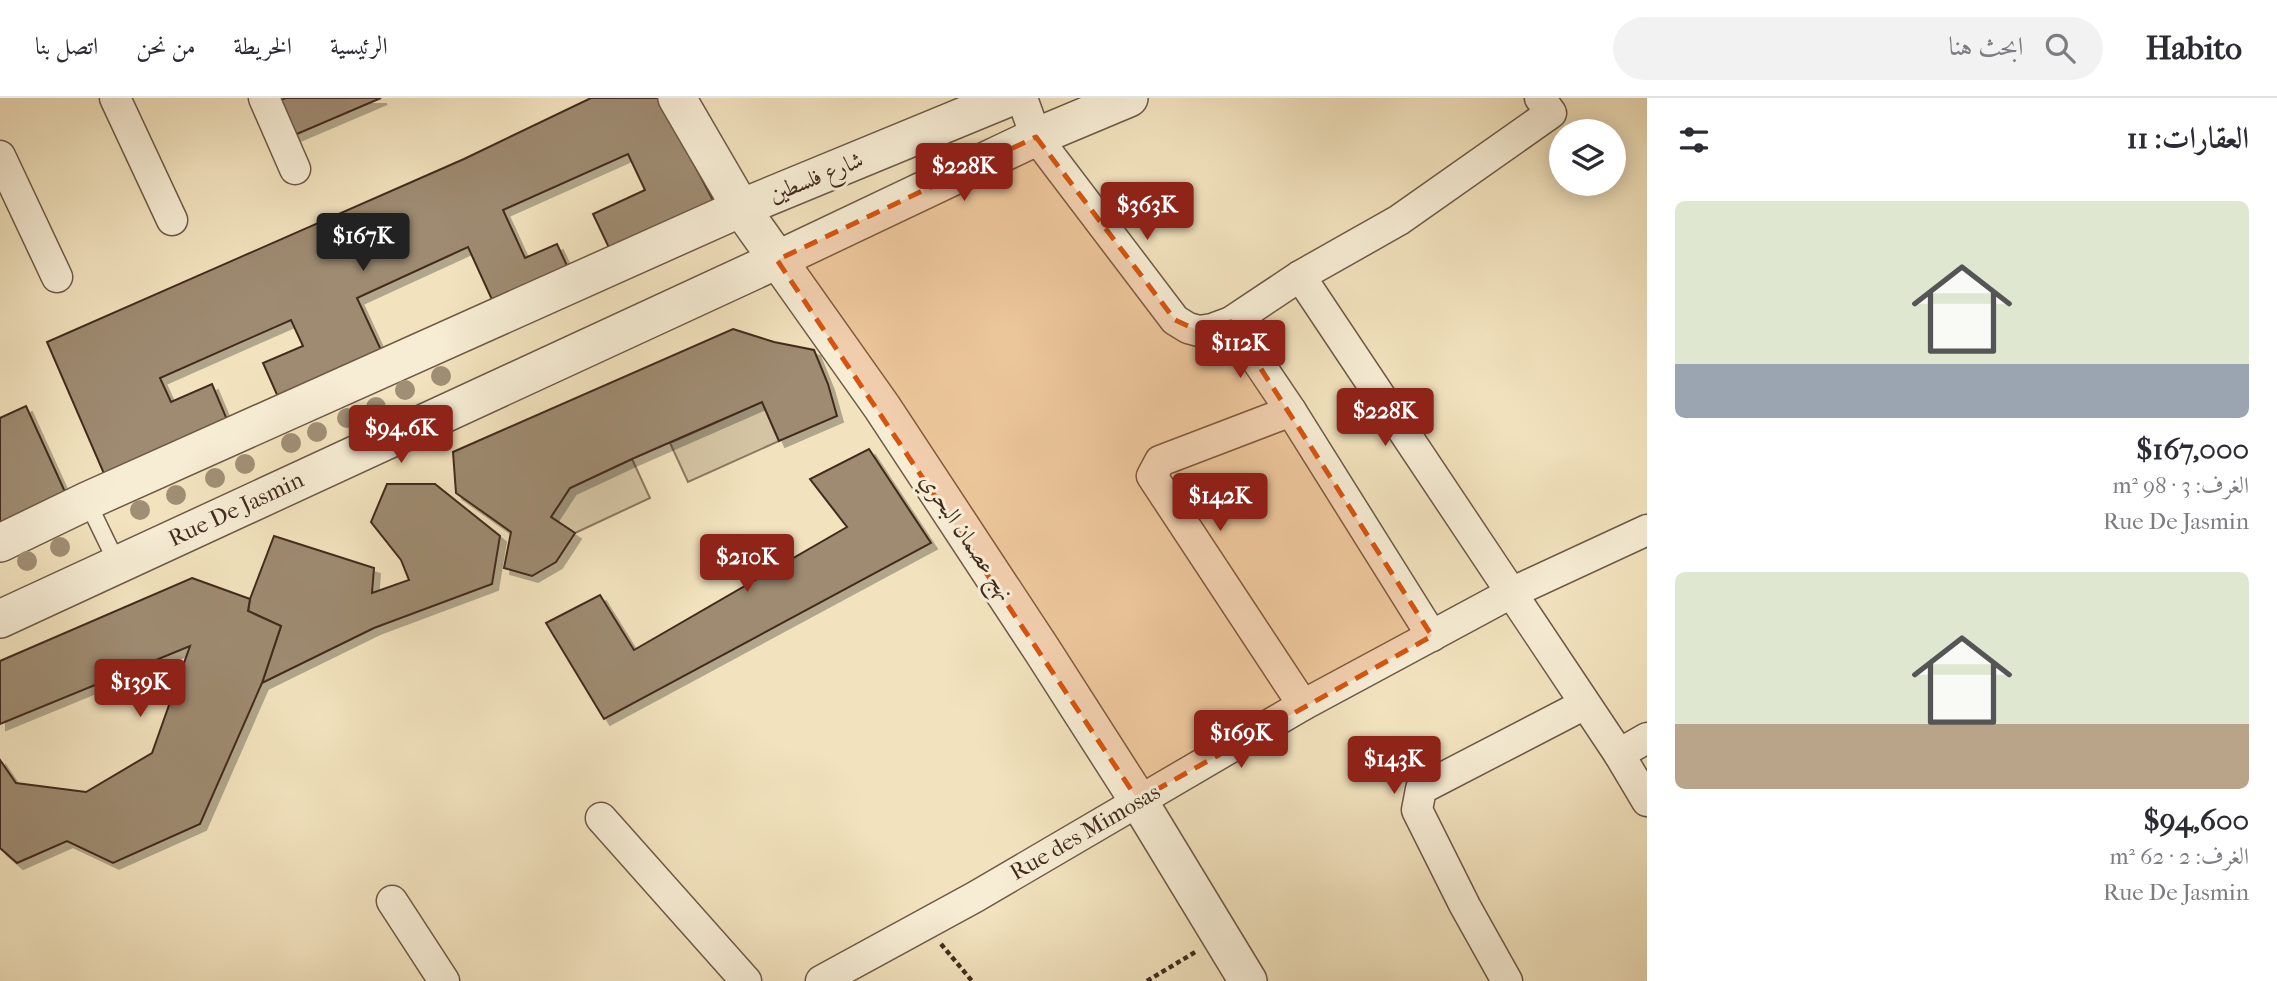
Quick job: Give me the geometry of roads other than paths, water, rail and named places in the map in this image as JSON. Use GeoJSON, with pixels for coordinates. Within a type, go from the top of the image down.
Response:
{"type":"FeatureCollection","features":[{"type":"Feature","properties":{"kind":"street"},"geometry":{"type":"LineString","coordinates":[[115,98],[172,220]]}},
{"type":"Feature","properties":{"kind":"street"},"geometry":{"type":"LineString","coordinates":[[264,98],[295,169]]}},
{"type":"Feature","properties":{"kind":"street","name":"نهج عصمان البحري"},"geometry":{"type":"LineString","coordinates":[[677,98],[741,208],[882,407],[1042,650],[1138,800],[1248,981]]}},
{"type":"Feature","properties":{"kind":"street","name":"شارع فلسطين"},"geometry":{"type":"LineString","coordinates":[[741,208],[1008,98]]}},
{"type":"Feature","properties":{"kind":"street"},"geometry":{"type":"LineString","coordinates":[[1022,98],[1036,137],[1175,320],[1199,331],[1231,322],[1300,276],[1399,220],[1551,113],[1540,98]]}},
{"type":"Feature","properties":{"kind":"street"},"geometry":{"type":"LineString","coordinates":[[777,260],[1036,137],[1129,98]]}},
{"type":"Feature","properties":{"kind":"street"},"geometry":{"type":"LineString","coordinates":[[0,156],[57,277]]}},
{"type":"Feature","properties":{"kind":"street"},"geometry":{"type":"LineString","coordinates":[[0,543],[87,501],[741,208]]}},
{"type":"Feature","properties":{"kind":"street","name":"Rue De Jasmin"},"geometry":{"type":"LineString","coordinates":[[0,619],[777,260]]}},
{"type":"Feature","properties":{"kind":"street"},"geometry":{"type":"LineString","coordinates":[[1300,276],[1619,754],[1647,801]]}},
{"type":"Feature","properties":{"kind":"street"},"geometry":{"type":"LineString","coordinates":[[1231,322],[1291,411],[1432,636]]}},
{"type":"Feature","properties":{"kind":"street"},"geometry":{"type":"LineString","coordinates":[[1291,411],[1160,461],[1152,476],[1303,705]]}},
{"type":"Feature","properties":{"kind":"street","name":"Rue des Mimosas"},"geometry":{"type":"LineString","coordinates":[[821,981],[1303,705],[1511,593],[1647,530]]}},
{"type":"Feature","properties":{"kind":"street"},"geometry":{"type":"LineString","coordinates":[[1507,981],[1465,906],[1418,810],[1421,789],[1585,704]]}},
{"type":"Feature","properties":{"kind":"street"},"geometry":{"type":"LineString","coordinates":[[1619,754],[1647,738]]}},
{"type":"Feature","properties":{"kind":"street"},"geometry":{"type":"LineString","coordinates":[[601,818],[746,981]]}},
{"type":"Feature","properties":{"kind":"street"},"geometry":{"type":"LineString","coordinates":[[392,901],[444,981]]}},
{"type":"Feature","properties":{"kind":"lane"},"geometry":{"type":"LineString","coordinates":[[87,501],[117,563]]}}]}
